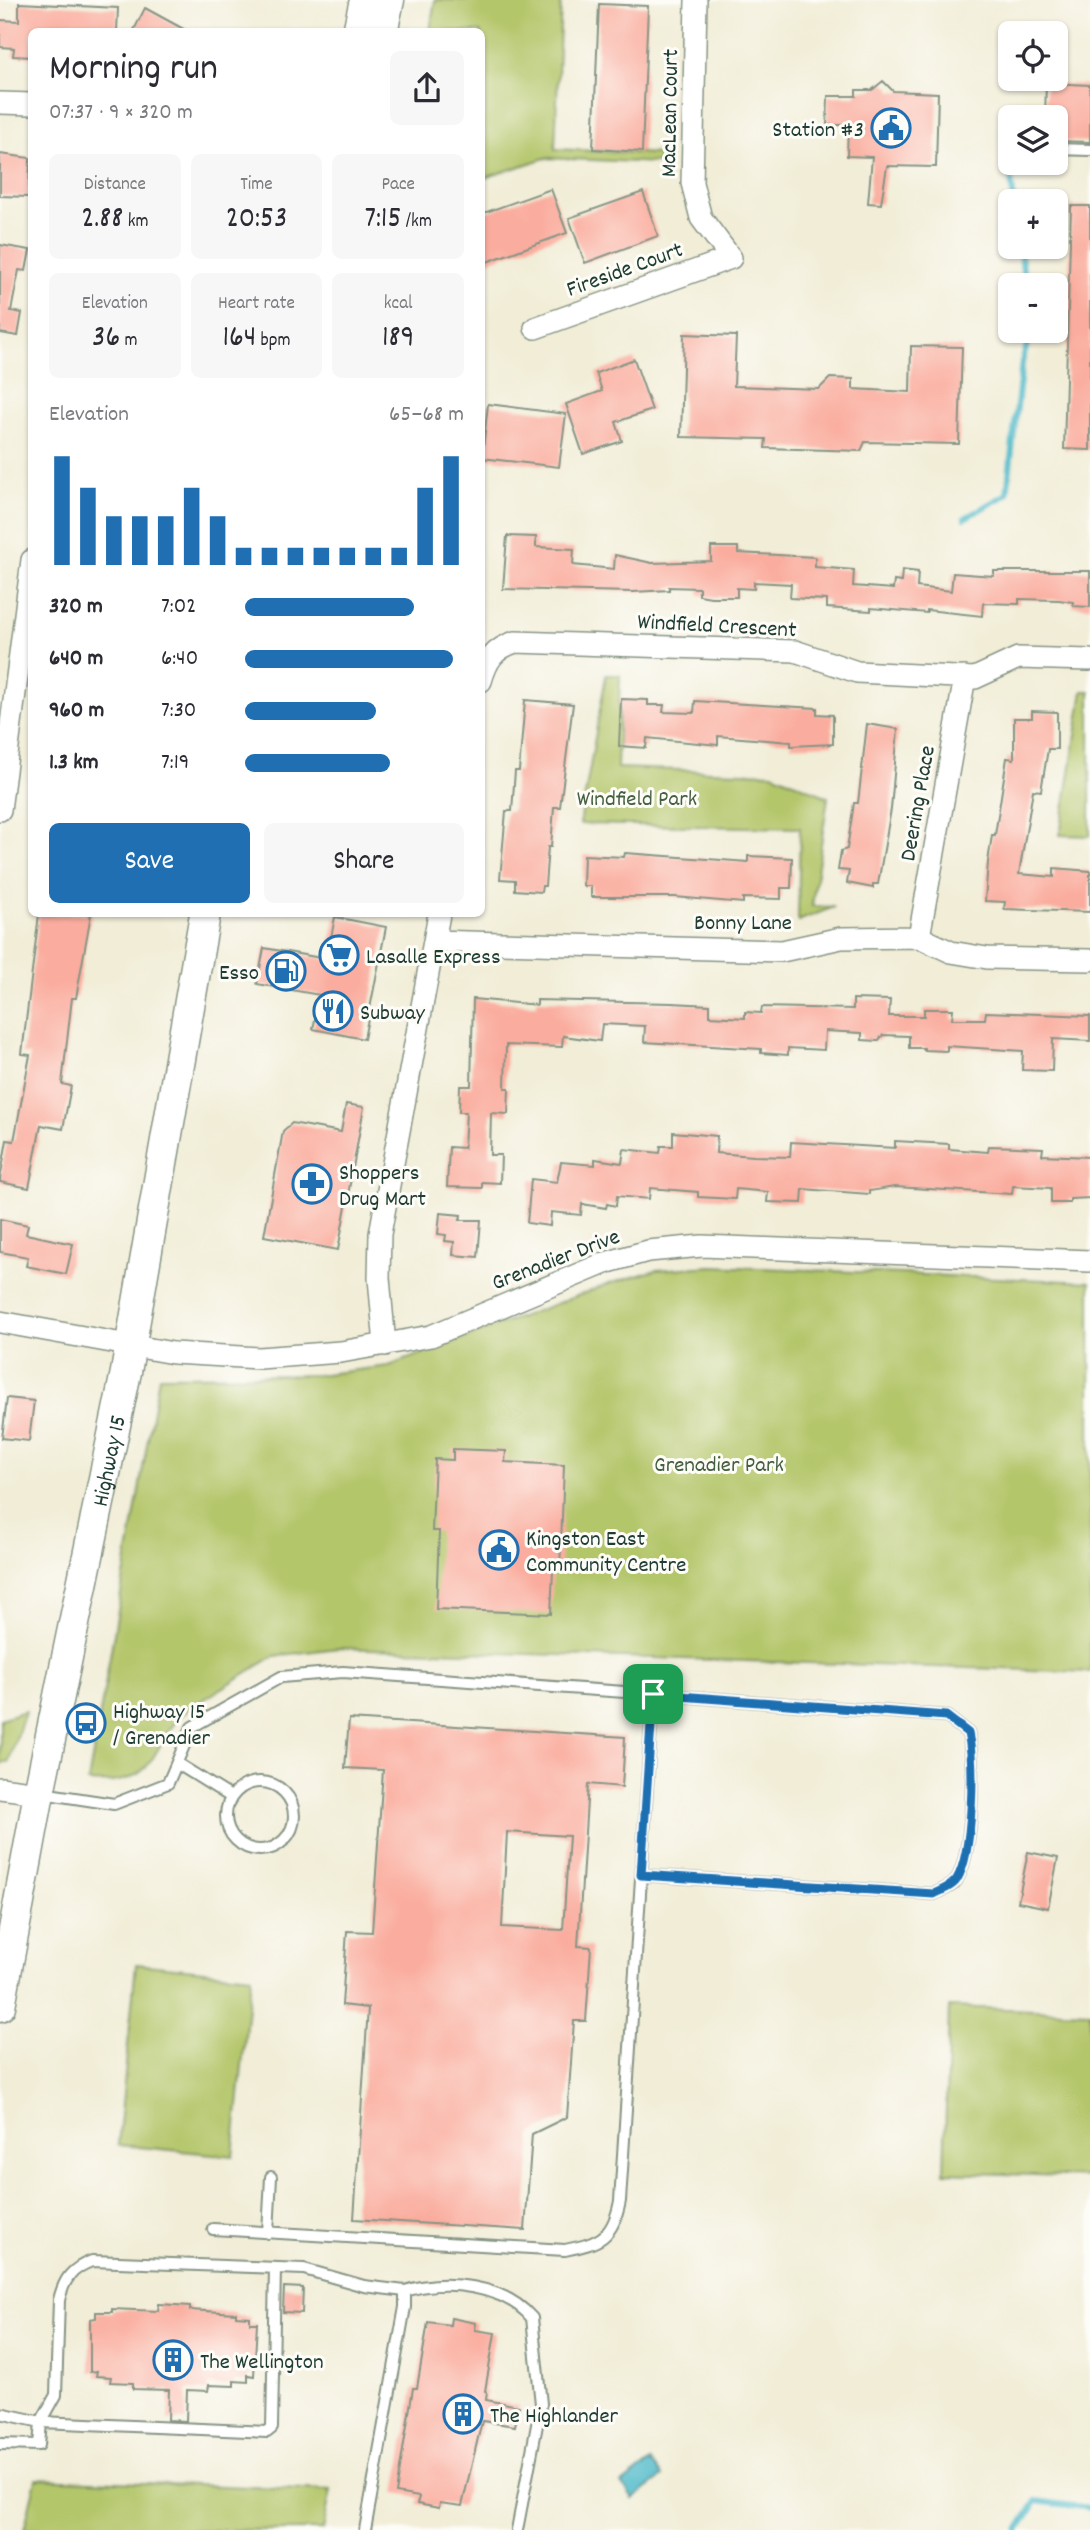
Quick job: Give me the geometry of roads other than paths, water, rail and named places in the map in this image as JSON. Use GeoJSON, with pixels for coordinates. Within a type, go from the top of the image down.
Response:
{"type":"FeatureCollection","features":[{"type":"Feature","properties":{"kind":"main road"},"geometry":{"type":"LineString","coordinates":[[359,28],[365,0]]}},
{"type":"Feature","properties":{"kind":"main road"},"geometry":{"type":"LineString","coordinates":[[383,28],[389,0]]}},
{"type":"Feature","properties":{"kind":"main road","name":"Highway 15"},"geometry":{"type":"LineString","coordinates":[[0,2006],[39,1793],[130,1345],[204,917]]}},
{"type":"Feature","properties":{"kind":"street","name":"MacLean Court"},"geometry":{"type":"LineString","coordinates":[[696,0],[692,183],[701,218],[731,258]]}},
{"type":"Feature","properties":{"kind":"street"},"geometry":{"type":"LineString","coordinates":[[0,103],[28,104]]}},
{"type":"Feature","properties":{"kind":"street","name":"Fireside Court"},"geometry":{"type":"LineString","coordinates":[[535,328],[731,258]]}},
{"type":"Feature","properties":{"kind":"street"},"geometry":{"type":"LineString","coordinates":[[0,810],[28,591]]}},
{"type":"Feature","properties":{"kind":"street","name":"Windfield Crescent"},"geometry":{"type":"LineString","coordinates":[[485,670],[498,648],[515,642],[795,651],[857,672],[965,677],[986,674],[1018,658],[1090,660]]}},
{"type":"Feature","properties":{"kind":"street","name":"Deering Place"},"geometry":{"type":"LineString","coordinates":[[919,937],[965,677]]}},
{"type":"Feature","properties":{"kind":"street"},"geometry":{"type":"LineString","coordinates":[[386,1345],[379,1278],[380,1234],[438,917]]}},
{"type":"Feature","properties":{"kind":"street","name":"Bonny Lane"},"geometry":{"type":"LineString","coordinates":[[434,941],[782,951],[841,937],[919,937],[951,952],[987,958],[1090,960]]}},
{"type":"Feature","properties":{"kind":"street","name":"Grenadier Drive"},"geometry":{"type":"LineString","coordinates":[[0,1322],[173,1353],[258,1357],[341,1352],[431,1336],[605,1263],[648,1251],[702,1246],[1090,1261]]}},
{"type":"Feature","properties":{"kind":"street"},"geometry":{"type":"LineString","coordinates":[[0,1788],[39,1793]]}},
{"type":"Feature","properties":{"kind":"lane"},"geometry":{"type":"LineString","coordinates":[[1068,149],[1090,150]]}},
{"type":"Feature","properties":{"kind":"lane"},"geometry":{"type":"LineString","coordinates":[[39,1793],[114,1804],[168,1783],[192,1727],[281,1677],[343,1672],[946,1716],[968,1733],[973,1756],[965,1862],[955,1883],[934,1894],[641,1875]]}},
{"type":"Feature","properties":{"kind":"lane"},"geometry":{"type":"LineString","coordinates":[[213,2229],[565,2250],[592,2245],[615,2224],[620,2201],[653,1694]]}},
{"type":"Feature","properties":{"kind":"lane"},"geometry":{"type":"LineString","coordinates":[[178,1764],[231,1797]]}},
{"type":"Feature","properties":{"kind":"lane"},"geometry":{"type":"LineString","coordinates":[[267,1783],[277,1787],[292,1804],[292,1827],[286,1837],[278,1844],[256,1850],[235,1840],[226,1819],[231,1797],[247,1784],[267,1783]]}},
{"type":"Feature","properties":{"kind":"lane"},"geometry":{"type":"LineString","coordinates":[[268,2232],[271,2177]]}},
{"type":"Feature","properties":{"kind":"lane"},"geometry":{"type":"LineString","coordinates":[[0,2444],[39,2445],[41,2422],[56,2395],[62,2286],[79,2265],[92,2261],[304,2269],[365,2286],[405,2291],[423,2285],[479,2289],[509,2298],[523,2307],[532,2318],[541,2404],[517,2530]]}},
{"type":"Feature","properties":{"kind":"lane"},"geometry":{"type":"LineString","coordinates":[[0,2413],[41,2422],[267,2432],[272,2428],[274,2399],[275,2268]]}},
{"type":"Feature","properties":{"kind":"lane"},"geometry":{"type":"LineString","coordinates":[[365,2530],[405,2307],[405,2291]]}},
{"type":"Feature","properties":{"kind":"water"},"geometry":{"type":"Polygon","coordinates":[[[651,2462],[662,2477],[633,2499],[622,2484],[651,2462]]]}},
{"type":"Feature","properties":{"kind":"waterway"},"geometry":{"type":"LineString","coordinates":[[1011,178],[1012,189]]}},
{"type":"Feature","properties":{"kind":"waterway"},"geometry":{"type":"LineString","coordinates":[[1022,259],[1023,273]]}},
{"type":"Feature","properties":{"kind":"waterway"},"geometry":{"type":"LineString","coordinates":[[965,518],[1007,494],[1022,362],[1028,343]]}},
{"type":"Feature","properties":{"kind":"waterway"},"geometry":{"type":"LineString","coordinates":[[1018,2530],[1036,2501],[1090,2508]]}},
{"type":"Feature","properties":{"kind":"place","name":"Station #3"},"geometry":{"type":"Point","coordinates":[891,128]}},
{"type":"Feature","properties":{"kind":"place","name":"Lasalle Express"},"geometry":{"type":"Point","coordinates":[339,955]}},
{"type":"Feature","properties":{"kind":"place","name":"Esso"},"geometry":{"type":"Point","coordinates":[286,971]}},
{"type":"Feature","properties":{"kind":"place","name":"Subway"},"geometry":{"type":"Point","coordinates":[333,1011]}},
{"type":"Feature","properties":{"kind":"place","name":"Shoppers Drug Mart"},"geometry":{"type":"Point","coordinates":[312,1184]}},
{"type":"Feature","properties":{"kind":"place","name":"Kingston East Community Centre"},"geometry":{"type":"Point","coordinates":[499,1550]}},
{"type":"Feature","properties":{"kind":"place","name":"Highway 15 / Grenadier"},"geometry":{"type":"Point","coordinates":[86,1723]}},
{"type":"Feature","properties":{"kind":"place","name":"The Wellington"},"geometry":{"type":"Point","coordinates":[173,2360]}},
{"type":"Feature","properties":{"kind":"place","name":"The Highlander"},"geometry":{"type":"Point","coordinates":[463,2414]}},
{"type":"Feature","properties":{"kind":"park label","name":"Windfield Park"},"geometry":{"type":"Point","coordinates":[637,797]}},
{"type":"Feature","properties":{"kind":"park label","name":"Grenadier Park"},"geometry":{"type":"Point","coordinates":[719,1463]}}]}
